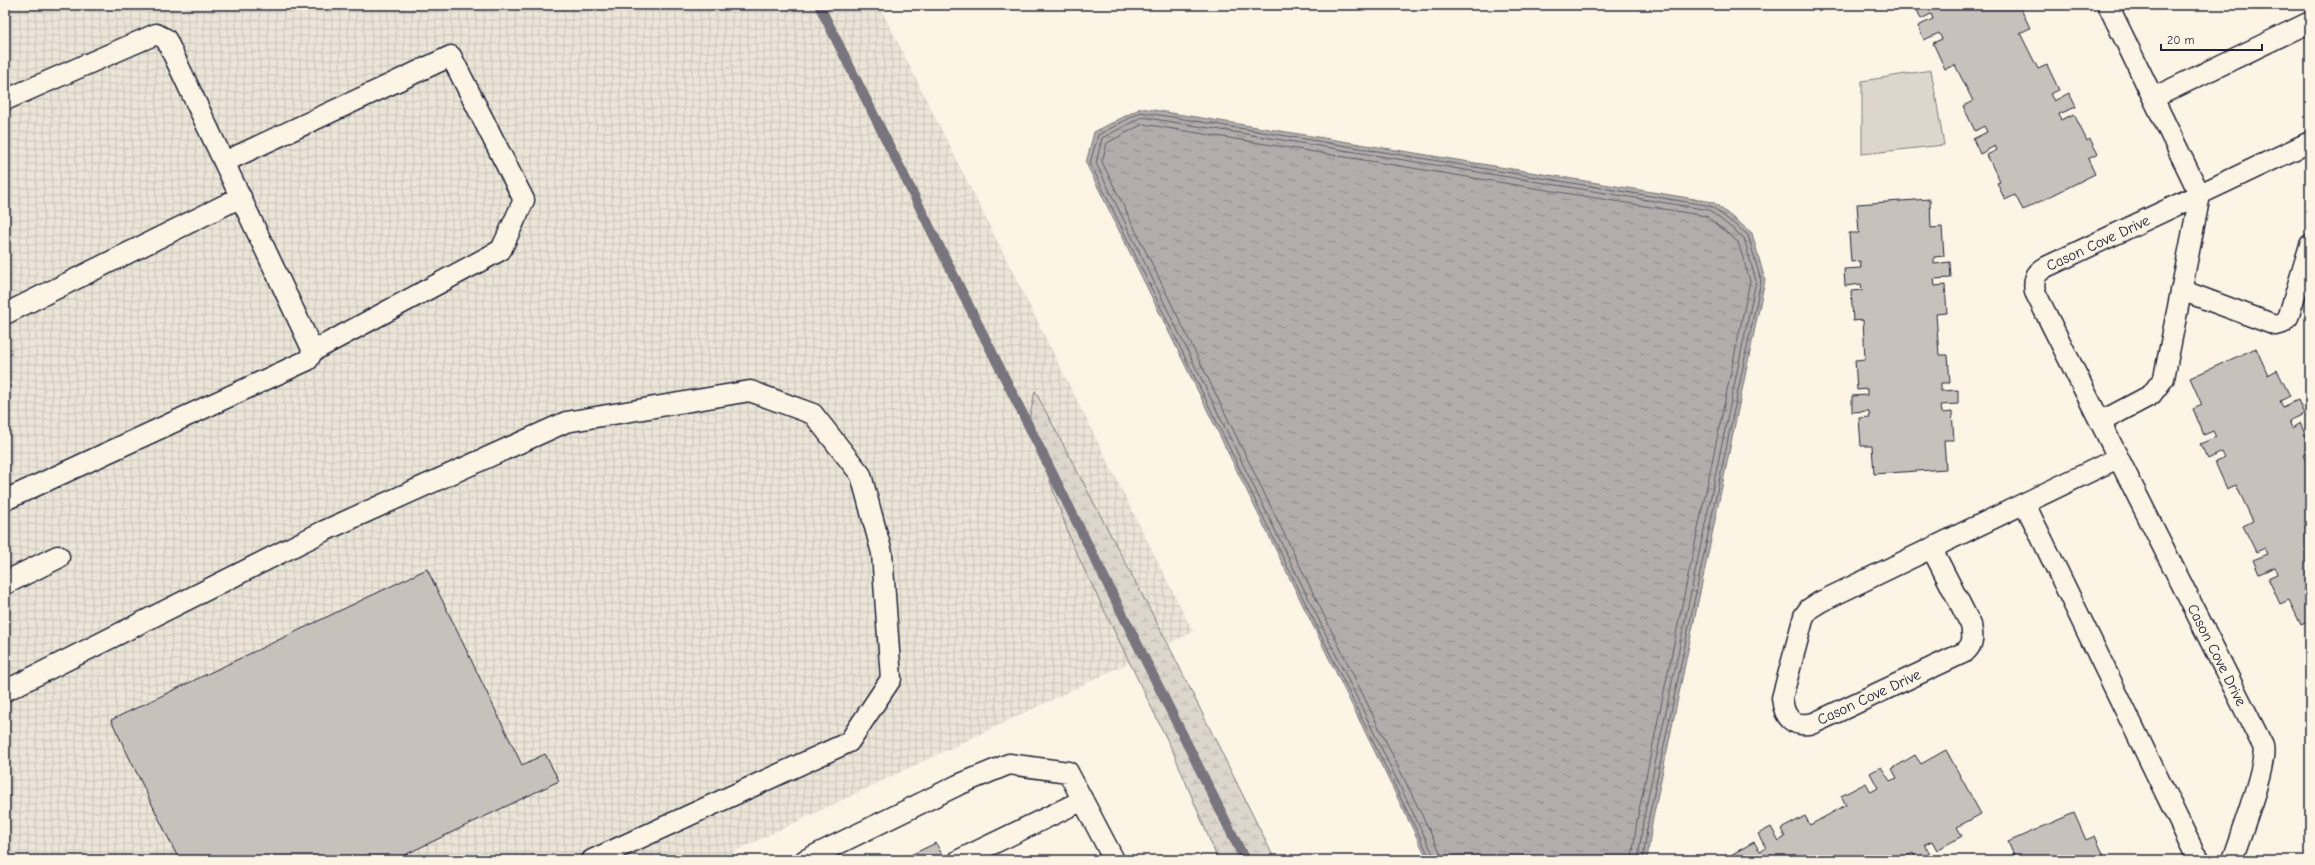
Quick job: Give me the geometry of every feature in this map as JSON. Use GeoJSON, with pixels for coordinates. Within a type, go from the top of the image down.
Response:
{"type":"FeatureCollection","features":[{"type":"Feature","properties":{"kind":"street"},"geometry":{"type":"LineString","coordinates":[[5,583],[58,557]]}},
{"type":"Feature","properties":{"kind":"lane"},"geometry":{"type":"LineString","coordinates":[[2100,422],[2141,401],[2151,394],[2161,383],[2166,371],[2200,195],[2108,5]]}},
{"type":"Feature","properties":{"kind":"lane"},"geometry":{"type":"LineString","coordinates":[[2153,98],[2310,22]]}},
{"type":"Feature","properties":{"kind":"lane"},"geometry":{"type":"LineString","coordinates":[[5,100],[156,34],[166,39],[314,351]]}},
{"type":"Feature","properties":{"kind":"lane"},"geometry":{"type":"LineString","coordinates":[[5,500],[308,360],[314,351],[501,250],[524,200],[450,56],[224,162]]}},
{"type":"Feature","properties":{"kind":"lane","name":"Cason Cove Drive"},"geometry":{"type":"LineString","coordinates":[[2232,860],[2261,769],[2265,752],[2263,746],[2035,292],[2033,282],[2035,276],[2046,267],[2310,142]]}},
{"type":"Feature","properties":{"kind":"lane"},"geometry":{"type":"LineString","coordinates":[[5,314],[241,197]]}},
{"type":"Feature","properties":{"kind":"lane"},"geometry":{"type":"LineString","coordinates":[[2181,290],[2275,325],[2280,325],[2286,320],[2288,315],[2310,245]]}},
{"type":"Feature","properties":{"kind":"lane"},"geometry":{"type":"LineString","coordinates":[[5,691],[324,531],[566,422],[750,391],[813,414],[861,475],[882,553],[891,679],[848,742],[592,860]]}},
{"type":"Feature","properties":{"kind":"lane","name":"Cason Cove Drive"},"geometry":{"type":"LineString","coordinates":[[1932,549],[1971,625],[1973,634],[1970,647],[1965,652],[1814,723],[1804,725],[1792,721],[1786,715],[1782,698],[1800,627],[1809,609],[2118,458]]}},
{"type":"Feature","properties":{"kind":"lane"},"geometry":{"type":"LineString","coordinates":[[2025,504],[2194,852],[2200,860]]}},
{"type":"Feature","properties":{"kind":"lane"},"geometry":{"type":"LineString","coordinates":[[805,860],[958,785],[1009,764],[1068,772],[1114,860]]}},
{"type":"Feature","properties":{"kind":"lane"},"geometry":{"type":"LineString","coordinates":[[959,860],[1083,800]]}},
{"type":"Feature","properties":{"kind":"shaded area"},"geometry":{"type":"Polygon","coordinates":[[[5,5],[879,5],[1193,632],[717,860],[5,860],[5,5]]]}},
{"type":"Feature","properties":{"kind":"green space"},"geometry":{"type":"Polygon","coordinates":[[[1931,70],[1944,145],[1862,154],[1862,81],[1931,70]]]}},
{"type":"Feature","properties":{"kind":"green space"},"geometry":{"type":"Polygon","coordinates":[[[1035,391],[1167,642],[1275,860],[1218,860],[1174,754],[1072,544],[1029,421],[1035,391]]]}},
{"type":"Feature","properties":{"kind":"water"},"geometry":{"type":"Polygon","coordinates":[[[1141,108],[1713,202],[1752,233],[1765,280],[1652,823],[1647,860],[1428,860],[1086,163],[1094,132],[1141,108]]]}},
{"type":"Feature","properties":{"kind":"building"},"geometry":{"type":"Polygon","coordinates":[[[1915,5],[2019,5],[2030,28],[2020,33],[2038,69],[2047,65],[2059,90],[2050,94],[2054,101],[2069,93],[2076,107],[2059,114],[2061,120],[2074,114],[2087,141],[2090,139],[2098,154],[2088,159],[2095,174],[2023,210],[2015,195],[2005,200],[1997,183],[2000,182],[1987,155],[1997,150],[1995,146],[1980,154],[1973,139],[1987,132],[1984,126],[1975,131],[1963,106],[1973,101],[1955,65],[1945,69],[1933,43],[1942,39],[1939,33],[1924,40],[1918,26],[1933,19],[1931,14],[1921,19],[1915,5]]]}},
{"type":"Feature","properties":{"kind":"building"},"geometry":{"type":"Polygon","coordinates":[[[1930,199],[1931,228],[1942,227],[1944,256],[1934,257],[1934,264],[1950,262],[1951,278],[1934,279],[1935,286],[1945,285],[1947,313],[1936,314],[1939,355],[1948,355],[1950,383],[1941,383],[1941,391],[1958,390],[1958,404],[1941,405],[1942,413],[1952,412],[1954,440],[1944,440],[1946,469],[1874,474],[1872,446],[1861,446],[1859,418],[1870,417],[1869,411],[1852,412],[1852,396],[1867,395],[1867,389],[1857,390],[1855,360],[1865,359],[1863,320],[1853,321],[1851,291],[1862,290],[1861,284],[1845,286],[1844,269],[1861,268],[1860,261],[1851,262],[1849,233],[1859,233],[1857,204],[1930,199]]]}},
{"type":"Feature","properties":{"kind":"building"},"geometry":{"type":"Polygon","coordinates":[[[2256,348],[2268,375],[2277,370],[2290,396],[2280,401],[2283,407],[2298,400],[2304,414],[2289,421],[2292,428],[2300,423],[2310,444],[2310,450],[2303,454],[2310,470],[2310,621],[2301,625],[2289,600],[2280,604],[2268,578],[2277,574],[2275,567],[2259,574],[2253,560],[2268,554],[2265,548],[2256,552],[2243,526],[2253,521],[2236,485],[2227,489],[2215,462],[2225,458],[2222,452],[2208,459],[2200,444],[2216,437],[2213,431],[2204,435],[2193,409],[2202,405],[2190,378],[2256,348]]]}},
{"type":"Feature","properties":{"kind":"building"},"geometry":{"type":"Polygon","coordinates":[[[427,569],[522,765],[545,754],[559,781],[394,860],[179,860],[111,720],[427,569]]]}},
{"type":"Feature","properties":{"kind":"building"},"geometry":{"type":"Polygon","coordinates":[[[1946,750],[1981,814],[1957,827],[1962,836],[1937,850],[1932,841],[1925,844],[1933,860],[1917,860],[1913,853],[1907,856],[1910,860],[1732,860],[1729,856],[1754,842],[1760,851],[1766,848],[1758,834],[1771,827],[1779,841],[1785,837],[1781,829],[1805,816],[1810,825],[1846,805],[1841,796],[1866,783],[1871,792],[1878,788],[1870,773],[1881,767],[1890,781],[1897,778],[1892,769],[1915,755],[1921,764],[1946,750]]]}},
{"type":"Feature","properties":{"kind":"building"},"geometry":{"type":"Polygon","coordinates":[[[2074,813],[2086,840],[2095,836],[2106,860],[2016,860],[2008,842],[2074,813]]]}},
{"type":"Feature","properties":{"kind":"building"},"geometry":{"type":"Polygon","coordinates":[[[936,843],[945,860],[900,860],[936,843]]]}},
{"type":"Feature","properties":{"kind":"waterway"},"geometry":{"type":"LineString","coordinates":[[819,5],[1245,860]]}}]}
